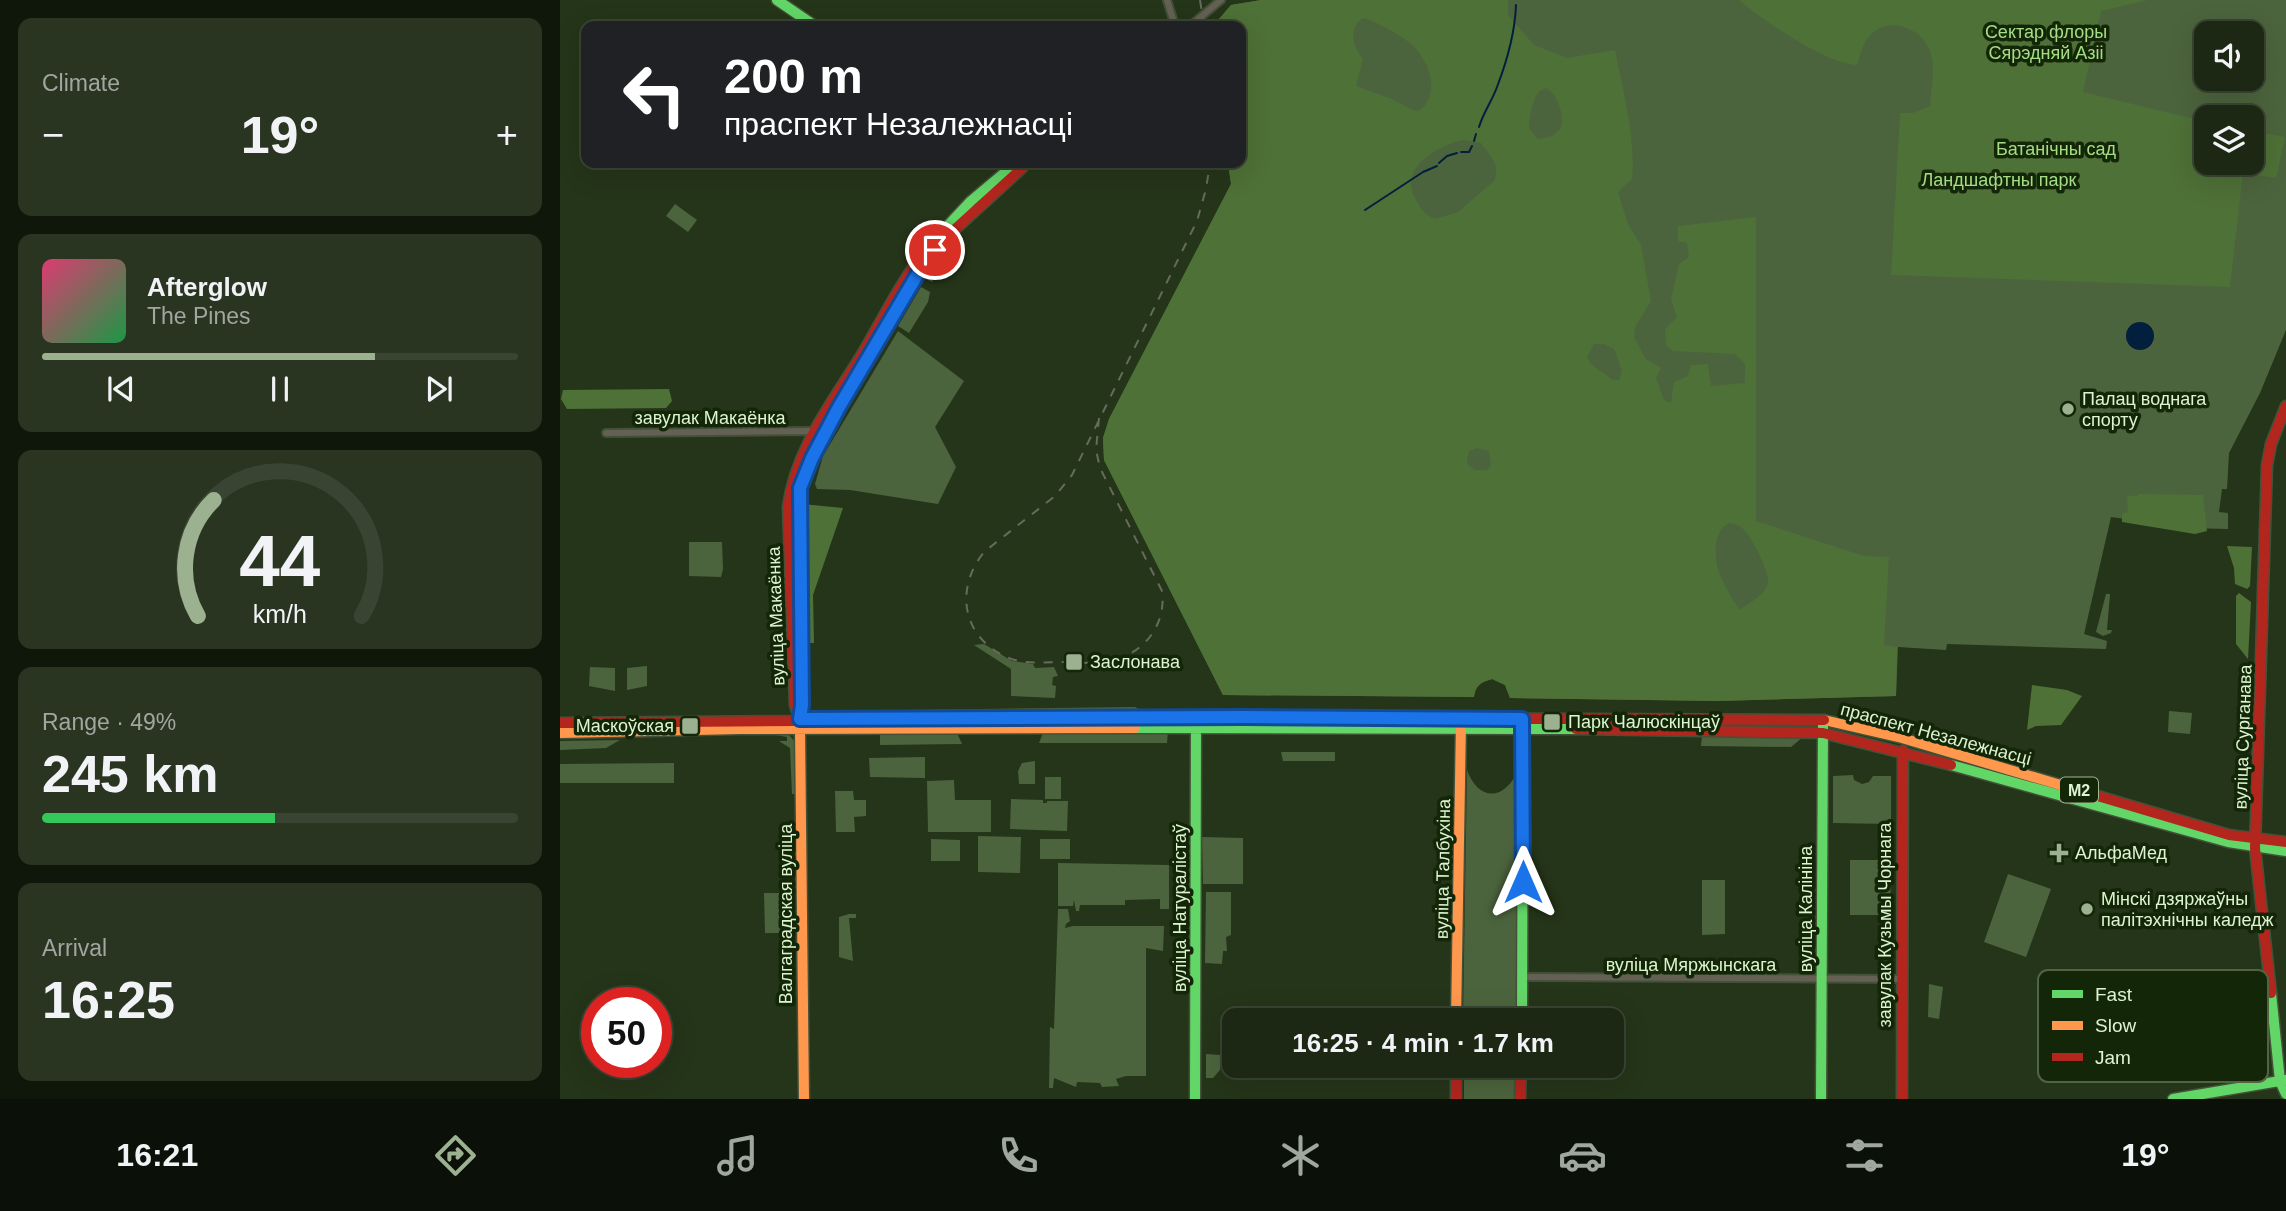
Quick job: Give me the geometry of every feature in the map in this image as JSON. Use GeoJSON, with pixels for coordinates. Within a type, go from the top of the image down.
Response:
{"type":"FeatureCollection","features":[{"type":"Feature","properties":{"kind":"main road"},"geometry":{"type":"LineString","coordinates":[[777,0],[808,21]]}},
{"type":"Feature","properties":{"kind":"main road","name":"вуліца Макаёнка"},"geometry":{"type":"LineString","coordinates":[[794,494],[925,250],[968,203],[1013,168]]}},
{"type":"Feature","properties":{"kind":"main road","name":"вуліца Макаёнка"},"geometry":{"type":"LineString","coordinates":[[800,724],[794,694],[794,475],[814,433],[912,276]]}},
{"type":"Feature","properties":{"kind":"main road","name":"вуліца Сурганава"},"geometry":{"type":"LineString","coordinates":[[2286,406],[2271,444],[2267,465],[2256,844],[2286,1094]]}},
{"type":"Feature","properties":{"kind":"main road","name":"праспект Незалежнасці"},"geometry":{"type":"LineString","coordinates":[[560,723],[1523,724],[1824,720],[1902,738],[2256,844],[2286,842]]}},
{"type":"Feature","properties":{"kind":"main road","name":"вуліца Калініна"},"geometry":{"type":"LineString","coordinates":[[1821,1099],[1824,720]]}},
{"type":"Feature","properties":{"kind":"main road","name":"вуліца Натуралістаў"},"geometry":{"type":"LineString","coordinates":[[1195,1099],[1196,723]]}},
{"type":"Feature","properties":{"kind":"main road","name":"праспект Незалежнасці"},"geometry":{"type":"LineString","coordinates":[[560,733],[800,724]]}},
{"type":"Feature","properties":{"kind":"main road","name":"Валгаградская вуліца"},"geometry":{"type":"LineString","coordinates":[[800,724],[804,1099]]}},
{"type":"Feature","properties":{"kind":"main road","name":"вуліца Талбухіна"},"geometry":{"type":"LineString","coordinates":[[1456,1008],[1461,724]]}},
{"type":"Feature","properties":{"kind":"main road"},"geometry":{"type":"LineString","coordinates":[[1522,1008],[1523,724]]}},
{"type":"Feature","properties":{"kind":"main road","name":"праспект Незалежнасці"},"geometry":{"type":"LineString","coordinates":[[1523,724],[1823,733],[1903,751],[2286,851]]}},
{"type":"Feature","properties":{"kind":"main road","name":"завулак Кузьмы Чорнага"},"geometry":{"type":"LineString","coordinates":[[1902,1099],[1903,751]]}},
{"type":"Feature","properties":{"kind":"main road"},"geometry":{"type":"LineString","coordinates":[[1456,1078],[1457,1099]]}},
{"type":"Feature","properties":{"kind":"main road"},"geometry":{"type":"LineString","coordinates":[[1520,1099],[1521,1078]]}},
{"type":"Feature","properties":{"kind":"main road"},"geometry":{"type":"LineString","coordinates":[[2173,1099],[2258,1082]]}},
{"type":"Feature","properties":{"kind":"street"},"geometry":{"type":"LineString","coordinates":[[1167,0],[1173,21]]}},
{"type":"Feature","properties":{"kind":"street"},"geometry":{"type":"LineString","coordinates":[[1196,21],[1221,0]]}},
{"type":"Feature","properties":{"kind":"street","name":"завулак Макаёнка"},"geometry":{"type":"LineString","coordinates":[[606,433],[814,433]]}},
{"type":"Feature","properties":{"kind":"street","name":"вуліца Мяржынскага"},"geometry":{"type":"LineString","coordinates":[[1522,976],[1901,979]]}},
{"type":"Feature","properties":{"kind":"green space"},"geometry":{"type":"Polygon","coordinates":[[[1261,0],[2286,0],[2286,330],[2260,393],[2229,453],[2227,489],[2222,489],[2219,512],[2228,513],[2228,529],[2188,528],[2111,517],[2084,634],[2107,641],[2106,649],[1947,644],[1946,650],[1898,647],[1896,696],[1717,701],[1510,698],[1505,685],[1492,679],[1479,685],[1474,697],[1223,695],[1104,460],[1103,438],[1109,419],[1231,184],[1229,168],[1246,168],[1246,21],[1217,21],[1231,5],[1261,0]]]}},
{"type":"Feature","properties":{"kind":"green space","name":"Парк Чалюскінцаў"},"geometry":{"type":"Polygon","coordinates":[[[1261,0],[1508,0],[1508,15],[1534,45],[1567,58],[1615,50],[1628,114],[1633,163],[1632,179],[1618,192],[1628,224],[1641,245],[1651,301],[1635,327],[1634,337],[1646,359],[1661,368],[1656,378],[1664,400],[1671,403],[1674,382],[1688,376],[1691,365],[1708,364],[1711,386],[1745,383],[1745,364],[1735,354],[1673,351],[1666,345],[1665,329],[1677,317],[1671,299],[1679,264],[1689,257],[1687,243],[1678,241],[1678,226],[1756,217],[1756,521],[1864,556],[1889,557],[1884,645],[1897,647],[1896,696],[1717,701],[1510,698],[1505,685],[1492,679],[1479,685],[1474,697],[1223,695],[1104,460],[1103,438],[1109,419],[1231,184],[1229,168],[1246,168],[1246,21],[1217,21],[1231,5],[1261,0]],[[1364,18],[1355,26],[1353,37],[1363,59],[1356,86],[1392,99],[1414,111],[1420,110],[1430,95],[1431,86],[1424,60],[1403,38],[1364,18]],[[1546,88],[1533,104],[1529,128],[1538,139],[1557,132],[1562,120],[1554,95],[1546,88]],[[1463,140],[1423,160],[1412,178],[1411,188],[1416,200],[1428,215],[1435,219],[1458,212],[1494,181],[1496,175],[1493,161],[1481,143],[1463,140]],[[1594,344],[1587,357],[1592,365],[1613,380],[1619,380],[1622,371],[1614,349],[1604,344],[1594,344]],[[1477,448],[1469,451],[1468,465],[1475,470],[1487,470],[1491,465],[1489,451],[1477,448]],[[1730,523],[1724,526],[1717,538],[1718,569],[1740,610],[1764,591],[1768,578],[1748,535],[1736,525],[1730,523]]]}},
{"type":"Feature","properties":{"kind":"green space","name":"Ландшафтны парк"},"geometry":{"type":"Polygon","coordinates":[[[1739,0],[2148,0],[2101,11],[2083,92],[2194,119],[2194,175],[2243,175],[2230,287],[1891,275],[1900,113],[1913,113],[1930,106],[1933,64],[1930,51],[1921,37],[1914,32],[1890,25],[1875,31],[1868,38],[1857,65],[1812,49],[1763,19],[1739,0]]]}},
{"type":"Feature","properties":{"kind":"green space","name":"Ландшафтны парк"},"geometry":{"type":"Polygon","coordinates":[[[2264,133],[2285,137],[2276,178],[2256,175],[2264,175],[2264,133]]]}},
{"type":"Feature","properties":{"kind":"green space"},"geometry":{"type":"Polygon","coordinates":[[[675,204],[697,220],[688,232],[666,216],[675,204]]]}},
{"type":"Feature","properties":{"kind":"green space"},"geometry":{"type":"Polygon","coordinates":[[[945,253],[957,259],[949,271],[941,267],[932,282],[926,279],[945,253]]]}},
{"type":"Feature","properties":{"kind":"green space"},"geometry":{"type":"Polygon","coordinates":[[[921,287],[930,292],[928,302],[909,333],[898,326],[921,287]]]}},
{"type":"Feature","properties":{"kind":"green space"},"geometry":{"type":"Polygon","coordinates":[[[898,331],[964,381],[935,427],[956,467],[938,504],[850,490],[817,489],[815,484],[823,456],[898,331]]]}},
{"type":"Feature","properties":{"kind":"green space"},"geometry":{"type":"Polygon","coordinates":[[[669,389],[672,401],[666,408],[567,409],[561,399],[563,390],[669,389]]]}},
{"type":"Feature","properties":{"kind":"green space"},"geometry":{"type":"Polygon","coordinates":[[[2138,494],[2203,495],[2207,531],[2195,534],[2122,522],[2122,514],[2128,512],[2127,497],[2137,497],[2138,494]]]}},
{"type":"Feature","properties":{"kind":"green space"},"geometry":{"type":"Polygon","coordinates":[[[802,504],[843,508],[813,595],[814,643],[804,643],[802,504]]]}},
{"type":"Feature","properties":{"kind":"green space"},"geometry":{"type":"Polygon","coordinates":[[[689,542],[722,542],[721,577],[689,576],[689,542]]]}},
{"type":"Feature","properties":{"kind":"green space"},"geometry":{"type":"Polygon","coordinates":[[[2227,546],[2252,547],[2250,586],[2247,589],[2235,584],[2234,568],[2227,546]]]}},
{"type":"Feature","properties":{"kind":"green space"},"geometry":{"type":"Polygon","coordinates":[[[2239,593],[2251,602],[2248,659],[2236,644],[2236,596],[2239,593]]]}},
{"type":"Feature","properties":{"kind":"green space"},"geometry":{"type":"Polygon","coordinates":[[[2106,594],[2110,594],[2107,630],[2112,630],[2103,636],[2096,632],[2106,594]]]}},
{"type":"Feature","properties":{"kind":"green space"},"geometry":{"type":"Polygon","coordinates":[[[984,644],[1012,661],[1033,664],[1035,668],[1054,667],[1058,676],[1053,677],[1052,685],[1056,686],[1055,698],[1011,696],[1011,669],[974,645],[984,644]]]}},
{"type":"Feature","properties":{"kind":"green space"},"geometry":{"type":"Polygon","coordinates":[[[647,666],[647,686],[627,690],[627,668],[647,666]]]}},
{"type":"Feature","properties":{"kind":"green space"},"geometry":{"type":"Polygon","coordinates":[[[590,667],[615,668],[615,691],[589,686],[590,667]]]}},
{"type":"Feature","properties":{"kind":"green space"},"geometry":{"type":"Polygon","coordinates":[[[2032,685],[2067,690],[2082,696],[2061,725],[2036,726],[2027,730],[2032,685]]]}},
{"type":"Feature","properties":{"kind":"green space"},"geometry":{"type":"Polygon","coordinates":[[[1135,707],[1140,710],[1139,714],[831,714],[830,711],[1135,707]]]}},
{"type":"Feature","properties":{"kind":"green space"},"geometry":{"type":"Polygon","coordinates":[[[2169,711],[2192,713],[2190,734],[2168,732],[2169,711]]]}},
{"type":"Feature","properties":{"kind":"green space"},"geometry":{"type":"Polygon","coordinates":[[[1168,732],[1167,743],[1039,743],[1043,733],[1168,732]]]}},
{"type":"Feature","properties":{"kind":"green space"},"geometry":{"type":"Polygon","coordinates":[[[880,733],[957,733],[962,744],[880,745],[880,733]]]}},
{"type":"Feature","properties":{"kind":"green space"},"geometry":{"type":"Polygon","coordinates":[[[776,735],[789,735],[795,742],[797,794],[792,794],[790,748],[779,741],[787,741],[787,737],[776,735]]]}},
{"type":"Feature","properties":{"kind":"green space"},"geometry":{"type":"Polygon","coordinates":[[[1702,736],[1803,737],[1791,747],[1701,746],[1702,736]]]}},
{"type":"Feature","properties":{"kind":"green space"},"geometry":{"type":"Polygon","coordinates":[[[620,740],[606,748],[560,750],[560,741],[620,740]]]}},
{"type":"Feature","properties":{"kind":"green space"},"geometry":{"type":"Polygon","coordinates":[[[1281,752],[1335,752],[1335,761],[1283,761],[1281,752]]]}},
{"type":"Feature","properties":{"kind":"green space"},"geometry":{"type":"Polygon","coordinates":[[[925,757],[925,778],[870,777],[869,758],[925,757]]]}},
{"type":"Feature","properties":{"kind":"green space"},"geometry":{"type":"Polygon","coordinates":[[[1035,761],[1035,784],[1019,784],[1018,771],[1022,763],[1035,761]]]}},
{"type":"Feature","properties":{"kind":"green space"},"geometry":{"type":"Polygon","coordinates":[[[674,763],[674,783],[560,783],[560,764],[674,763]]]}},
{"type":"Feature","properties":{"kind":"green space"},"geometry":{"type":"Polygon","coordinates":[[[1467,770],[1478,787],[1491,794],[1505,788],[1517,772],[1516,1008],[1463,1008],[1467,770]]]}},
{"type":"Feature","properties":{"kind":"green space"},"geometry":{"type":"Polygon","coordinates":[[[1853,775],[1854,780],[1862,784],[1869,782],[1873,776],[1891,776],[1891,824],[1833,823],[1833,776],[1853,775]]]}},
{"type":"Feature","properties":{"kind":"green space"},"geometry":{"type":"Polygon","coordinates":[[[1045,777],[1061,777],[1061,799],[1045,799],[1045,777]]]}},
{"type":"Feature","properties":{"kind":"green space"},"geometry":{"type":"Polygon","coordinates":[[[954,780],[955,800],[991,800],[991,832],[928,832],[927,781],[954,780]]]}},
{"type":"Feature","properties":{"kind":"green space"},"geometry":{"type":"Polygon","coordinates":[[[835,791],[853,791],[854,800],[866,800],[866,816],[854,817],[855,832],[836,832],[835,791]]]}},
{"type":"Feature","properties":{"kind":"green space"},"geometry":{"type":"Polygon","coordinates":[[[1011,799],[1043,800],[1043,803],[1068,801],[1067,831],[1010,829],[1011,799]]]}},
{"type":"Feature","properties":{"kind":"green space"},"geometry":{"type":"Polygon","coordinates":[[[978,836],[1021,837],[1020,873],[978,872],[978,836]]]}},
{"type":"Feature","properties":{"kind":"green space"},"geometry":{"type":"Polygon","coordinates":[[[1202,837],[1243,838],[1243,884],[1203,884],[1202,837]]]}},
{"type":"Feature","properties":{"kind":"green space"},"geometry":{"type":"Polygon","coordinates":[[[931,839],[960,840],[960,861],[931,861],[931,839]]]}},
{"type":"Feature","properties":{"kind":"green space"},"geometry":{"type":"Polygon","coordinates":[[[1040,839],[1070,839],[1070,859],[1040,859],[1040,839]]]}},
{"type":"Feature","properties":{"kind":"green space"},"geometry":{"type":"Polygon","coordinates":[[[1850,860],[1891,860],[1890,915],[1850,915],[1850,860]]]}},
{"type":"Feature","properties":{"kind":"green space"},"geometry":{"type":"Polygon","coordinates":[[[1058,863],[1169,865],[1169,909],[1160,909],[1160,899],[1125,900],[1125,905],[1080,905],[1079,911],[1076,911],[1074,900],[1073,906],[1058,906],[1058,863]]]}},
{"type":"Feature","properties":{"kind":"green space"},"geometry":{"type":"Polygon","coordinates":[[[2008,874],[2051,889],[2026,957],[1984,942],[2008,874]]]}},
{"type":"Feature","properties":{"kind":"green space"},"geometry":{"type":"Polygon","coordinates":[[[1702,880],[1725,880],[1725,934],[1702,935],[1702,880]]]}},
{"type":"Feature","properties":{"kind":"green space"},"geometry":{"type":"Polygon","coordinates":[[[1206,892],[1231,892],[1231,935],[1226,937],[1227,951],[1223,951],[1222,964],[1205,963],[1206,892]]]}},
{"type":"Feature","properties":{"kind":"green space"},"geometry":{"type":"Polygon","coordinates":[[[764,893],[785,893],[786,933],[765,933],[764,893]]]}},
{"type":"Feature","properties":{"kind":"green space"},"geometry":{"type":"Polygon","coordinates":[[[1058,909],[1068,909],[1070,921],[1065,928],[1164,926],[1163,951],[1146,948],[1146,1076],[1126,1076],[1116,1079],[1119,1086],[1102,1087],[1100,1083],[1077,1082],[1076,1087],[1054,1078],[1053,1088],[1049,1088],[1058,909]]]}},
{"type":"Feature","properties":{"kind":"green space"},"geometry":{"type":"Polygon","coordinates":[[[856,914],[856,918],[849,918],[853,961],[839,957],[839,917],[856,914]]]}},
{"type":"Feature","properties":{"kind":"green space"},"geometry":{"type":"Polygon","coordinates":[[[1929,984],[1943,987],[1939,1019],[1928,1017],[1929,984]]]}},
{"type":"Feature","properties":{"kind":"green space"},"geometry":{"type":"Polygon","coordinates":[[[1206,1054],[1221,1055],[1220,1070],[1213,1078],[1206,1078],[1206,1054]]]}},
{"type":"Feature","properties":{"kind":"green space"},"geometry":{"type":"Polygon","coordinates":[[[1464,1078],[1516,1078],[1516,1099],[1464,1099],[1464,1078]]]}},
{"type":"Feature","properties":{"kind":"water"},"geometry":{"type":"Polygon","coordinates":[[[2140,322],[2150,326],[2154,336],[2150,346],[2140,350],[2130,346],[2126,336],[2130,326],[2140,322]]]}},
{"type":"Feature","properties":{"kind":"waterway"},"geometry":{"type":"LineString","coordinates":[[1479,127],[1504,67],[1516,5]]}},
{"type":"Feature","properties":{"kind":"waterway"},"geometry":{"type":"LineString","coordinates":[[1474,141],[1476,134]]}},
{"type":"Feature","properties":{"kind":"waterway"},"geometry":{"type":"LineString","coordinates":[[1461,152],[1469,152],[1472,146]]}},
{"type":"Feature","properties":{"kind":"waterway"},"geometry":{"type":"LineString","coordinates":[[1439,163],[1447,156],[1457,153]]}},
{"type":"Feature","properties":{"kind":"waterway"},"geometry":{"type":"LineString","coordinates":[[1365,210],[1423,172],[1437,166]]}},
{"type":"Feature","properties":{"kind":"railway"},"geometry":{"type":"LineString","coordinates":[[1200,0],[1203,21]]}},
{"type":"Feature","properties":{"kind":"railway"},"geometry":{"type":"LineString","coordinates":[[1099,421],[1197,221],[1209,168]]}},
{"type":"Feature","properties":{"kind":"railway"},"geometry":{"type":"LineString","coordinates":[[1099,421],[1096,450],[1100,468],[1162,591],[1160,617],[1156,628],[1149,638],[1130,654],[1105,662],[1035,663],[1009,658],[993,650],[981,639],[973,626],[966,597],[975,566],[984,552],[1055,496],[1072,475],[1099,421]]}},
{"type":"Feature","properties":{"kind":"traffic: fast"},"geometry":{"type":"LineString","coordinates":[[777,0],[808,21]]}},
{"type":"Feature","properties":{"kind":"traffic: fast"},"geometry":{"type":"LineString","coordinates":[[928,247],[971,201],[1010,168]]}},
{"type":"Feature","properties":{"kind":"traffic: fast"},"geometry":{"type":"LineString","coordinates":[[802,690],[800,488],[838,408],[906,292],[932,254],[953,231]]}},
{"type":"Feature","properties":{"kind":"traffic: fast"},"geometry":{"type":"LineString","coordinates":[[1195,1099],[1196,722]]}},
{"type":"Feature","properties":{"kind":"traffic: fast"},"geometry":{"type":"LineString","coordinates":[[1522,1008],[1523,723]]}},
{"type":"Feature","properties":{"kind":"traffic: fast"},"geometry":{"type":"LineString","coordinates":[[1821,1099],[1823,725]]}},
{"type":"Feature","properties":{"kind":"traffic: fast"},"geometry":{"type":"LineString","coordinates":[[1135,728],[1576,729]]}},
{"type":"Feature","properties":{"kind":"traffic: fast"},"geometry":{"type":"LineString","coordinates":[[1951,765],[2228,842],[2286,851]]}},
{"type":"Feature","properties":{"kind":"traffic: fast"},"geometry":{"type":"LineString","coordinates":[[2271,993],[2280,1081],[2286,1094]]}},
{"type":"Feature","properties":{"kind":"traffic: fast"},"geometry":{"type":"LineString","coordinates":[[2173,1099],[2286,1080]]}},
{"type":"Feature","properties":{"kind":"traffic: slow"},"geometry":{"type":"LineString","coordinates":[[802,690],[800,729],[804,1099]]}},
{"type":"Feature","properties":{"kind":"traffic: slow"},"geometry":{"type":"LineString","coordinates":[[1056,719],[1340,718]]}},
{"type":"Feature","properties":{"kind":"traffic: slow"},"geometry":{"type":"LineString","coordinates":[[1824,720],[1902,738],[2084,792]]}},
{"type":"Feature","properties":{"kind":"traffic: slow"},"geometry":{"type":"LineString","coordinates":[[1456,1008],[1461,722]]}},
{"type":"Feature","properties":{"kind":"traffic: slow"},"geometry":{"type":"LineString","coordinates":[[560,733],[740,729],[1135,728]]}},
{"type":"Feature","properties":{"kind":"traffic: jam"},"geometry":{"type":"LineString","coordinates":[[953,231],[1022,168]]}},
{"type":"Feature","properties":{"kind":"traffic: jam"},"geometry":{"type":"LineString","coordinates":[[799,717],[795,705],[788,507],[792,485],[817,426],[928,247]]}},
{"type":"Feature","properties":{"kind":"traffic: jam"},"geometry":{"type":"LineString","coordinates":[[2271,993],[2255,848],[2267,465],[2271,444],[2286,406]]}},
{"type":"Feature","properties":{"kind":"traffic: jam"},"geometry":{"type":"LineString","coordinates":[[1340,718],[1824,720]]}},
{"type":"Feature","properties":{"kind":"traffic: jam"},"geometry":{"type":"LineString","coordinates":[[560,723],[1056,719]]}},
{"type":"Feature","properties":{"kind":"traffic: jam"},"geometry":{"type":"LineString","coordinates":[[1576,729],[1823,733],[1951,765]]}},
{"type":"Feature","properties":{"kind":"traffic: jam"},"geometry":{"type":"LineString","coordinates":[[1902,1099],[1903,751]]}},
{"type":"Feature","properties":{"kind":"traffic: jam"},"geometry":{"type":"LineString","coordinates":[[2084,792],[2229,835],[2286,842]]}},
{"type":"Feature","properties":{"kind":"traffic: jam"},"geometry":{"type":"LineString","coordinates":[[1456,1078],[1456,1099]]}},
{"type":"Feature","properties":{"kind":"traffic: jam"},"geometry":{"type":"LineString","coordinates":[[1520,1099],[1521,1078]]}},
{"type":"Feature","properties":{"kind":"place","name":"Палац воднага спорту"},"geometry":{"type":"Point","coordinates":[2068,409]}},
{"type":"Feature","properties":{"kind":"place","name":"Заслонава"},"geometry":{"type":"Point","coordinates":[1074,662]}},
{"type":"Feature","properties":{"kind":"place","name":"Парк Чалюскінцаў"},"geometry":{"type":"Point","coordinates":[1552,722]}},
{"type":"Feature","properties":{"kind":"place","name":"Маскоўская"},"geometry":{"type":"Point","coordinates":[690,726]}},
{"type":"Feature","properties":{"kind":"place","name":"АльфаМед"},"geometry":{"type":"Point","coordinates":[2059,853]}},
{"type":"Feature","properties":{"kind":"place","name":"Мінскі дзяржаўны палітэхнічны каледж"},"geometry":{"type":"Point","coordinates":[2087,909]}},
{"type":"Feature","properties":{"kind":"route"},"geometry":{"type":"LineString","coordinates":[[935,250],[923,265],[839,407],[801,484],[800,719],[1522,719],[1523,882]]}},
{"type":"Feature","properties":{"kind":"park label","name":"Сектар флоры Сярэдняй Азіі"},"geometry":{"type":"Point","coordinates":[2046,42]}},
{"type":"Feature","properties":{"kind":"park label","name":"Батанічны сад"},"geometry":{"type":"Point","coordinates":[2056,149]}}]}
